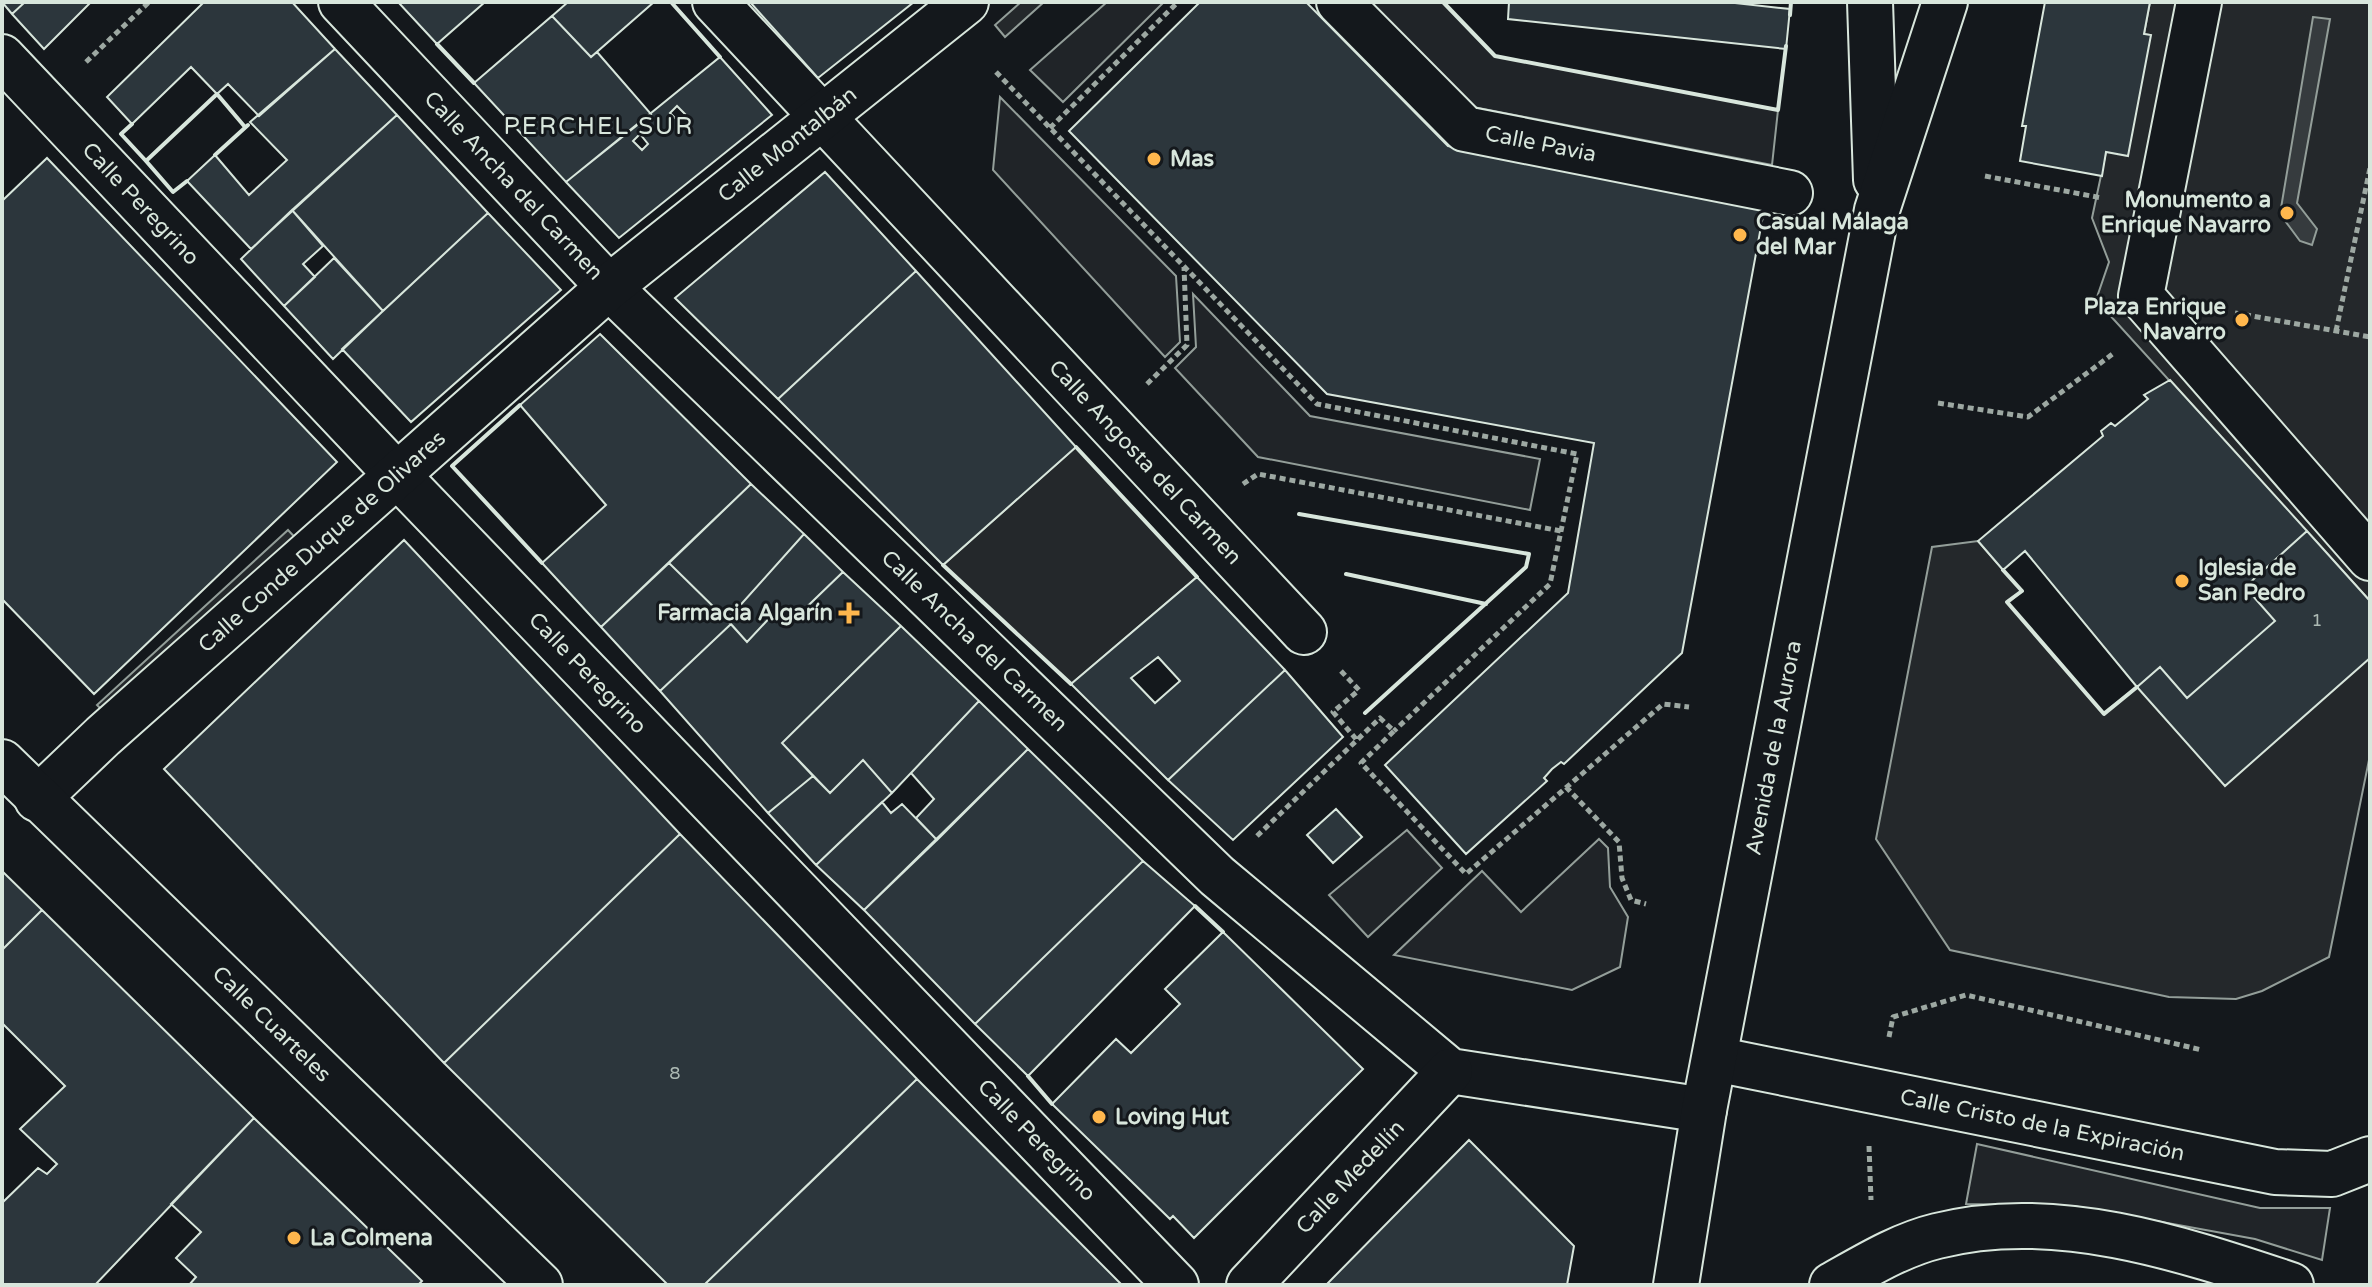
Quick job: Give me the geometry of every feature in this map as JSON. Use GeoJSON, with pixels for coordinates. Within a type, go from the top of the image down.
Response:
{"type":"FeatureCollection","features":[{"type":"Feature","properties":{"kind":"street","name":"Calle Ancha del Carmen"},"geometry":{"type":"LineString","coordinates":[[341,2],[609,287],[1217,876],[1450,1071]]}},
{"type":"Feature","properties":{"kind":"street","name":"Calle Angosta del Carmen"},"geometry":{"type":"LineString","coordinates":[[715,2],[1304,632]]}},
{"type":"Feature","properties":{"kind":"street","name":"Calle Montalbán"},"geometry":{"type":"LineString","coordinates":[[609,287],[966,2]]}},
{"type":"Feature","properties":{"kind":"street","name":"Calle Pavia"},"geometry":{"type":"LineString","coordinates":[[1339,2],[1465,129],[1790,193]]}},
{"type":"Feature","properties":{"kind":"street","name":"Avenida de la Aurora"},"geometry":{"type":"LineString","coordinates":[[1870,2],[1877,210]]}},
{"type":"Feature","properties":{"kind":"street","name":"Avenida de la Aurora"},"geometry":{"type":"LineString","coordinates":[[1676,1285],[1704,1110],[1877,210],[1945,2]]}},
{"type":"Feature","properties":{"kind":"street"},"geometry":{"type":"LineString","coordinates":[[2199,2],[2141,296],[2370,558]]}},
{"type":"Feature","properties":{"kind":"street","name":"Calle Peregrino"},"geometry":{"type":"LineString","coordinates":[[2,57],[397,475],[1176,1285]]}},
{"type":"Feature","properties":{"kind":"street","name":"Calle Conde Duque de Olivares"},"geometry":{"type":"LineString","coordinates":[[37,799],[609,287]]}},
{"type":"Feature","properties":{"kind":"street","name":"Calle Cuarteles"},"geometry":{"type":"LineString","coordinates":[[2,762],[540,1285]]}},
{"type":"Feature","properties":{"kind":"street","name":"Calle Cristo de la Expiración"},"geometry":{"type":"LineString","coordinates":[[1715,1059],[2275,1172],[2332,1174],[2361,1166],[2370,1159]]}},
{"type":"Feature","properties":{"kind":"street"},"geometry":{"type":"LineString","coordinates":[[1450,1071],[1704,1110]]}},
{"type":"Feature","properties":{"kind":"street","name":"Calle Medellín"},"geometry":{"type":"LineString","coordinates":[[1249,1285],[1450,1071]]}},
{"type":"Feature","properties":{"kind":"street"},"geometry":{"type":"LineString","coordinates":[[1832,1285],[1882,1257],[1936,1236],[1997,1225],[2064,1229],[2132,1239],[2184,1251],[2291,1285]]}},
{"type":"Feature","properties":{"kind":"path"},"geometry":{"type":"LineString","coordinates":[[45,102],[149,2]]}},
{"type":"Feature","properties":{"kind":"path"},"geometry":{"type":"LineString","coordinates":[[1050,128],[1178,2]]}},
{"type":"Feature","properties":{"kind":"path"},"geometry":{"type":"LineString","coordinates":[[996,72],[1317,404],[1577,454],[1550,584],[1361,763],[1466,874],[1663,704],[1689,707]]}},
{"type":"Feature","properties":{"kind":"path"},"geometry":{"type":"LineString","coordinates":[[2336,331],[2370,168]]}},
{"type":"Feature","properties":{"kind":"path"},"geometry":{"type":"LineString","coordinates":[[1985,176],[2158,209]]}},
{"type":"Feature","properties":{"kind":"path"},"geometry":{"type":"LineString","coordinates":[[1108,422],[1187,345],[1184,266]]}},
{"type":"Feature","properties":{"kind":"path"},"geometry":{"type":"LineString","coordinates":[[1938,403],[2028,417],[2132,340],[2141,296]]}},
{"type":"Feature","properties":{"kind":"path"},"geometry":{"type":"LineString","coordinates":[[2231,312],[2370,337]]}},
{"type":"Feature","properties":{"kind":"path"},"geometry":{"type":"LineString","coordinates":[[1196,516],[1258,474],[1561,531]]}},
{"type":"Feature","properties":{"kind":"path"},"geometry":{"type":"LineString","coordinates":[[1304,632],[1359,690],[1333,712],[1356,739]]}},
{"type":"Feature","properties":{"kind":"path"},"geometry":{"type":"LineString","coordinates":[[1217,876],[1380,718],[1394,731]]}},
{"type":"Feature","properties":{"kind":"path"},"geometry":{"type":"LineString","coordinates":[[1566,787],[1619,842],[1622,878],[1631,900],[1646,904]]}},
{"type":"Feature","properties":{"kind":"path"},"geometry":{"type":"LineString","coordinates":[[1887,1043],[1893,1017],[1966,995],[2202,1050]]}},
{"type":"Feature","properties":{"kind":"path"},"geometry":{"type":"LineString","coordinates":[[1872,1136],[1868,1149],[1872,1210]]}},
{"type":"Feature","properties":{"kind":"shaded area"},"geometry":{"type":"Polygon","coordinates":[[[1021,2],[1044,2],[1005,37],[995,25],[1021,2]]]}},
{"type":"Feature","properties":{"kind":"shaded area"},"geometry":{"type":"Polygon","coordinates":[[[1107,2],[1164,2],[1063,102],[1030,70],[1107,2]]]}},
{"type":"Feature","properties":{"kind":"shaded area"},"geometry":{"type":"Polygon","coordinates":[[[1364,2],[1443,2],[1495,56],[1778,110],[1772,165],[1468,106],[1364,2]]]}},
{"type":"Feature","properties":{"kind":"shaded area","name":"Plaza Enrique Navarro"},"geometry":{"type":"Polygon","coordinates":[[[2150,2],[2370,2],[2370,601],[2096,300],[2109,262],[2092,218],[2106,152],[2150,35],[2144,34],[2150,2]]]}},
{"type":"Feature","properties":{"kind":"shaded area"},"geometry":{"type":"Polygon","coordinates":[[[2313,17],[2330,19],[2297,203],[2317,229],[2312,245],[2300,241],[2280,214],[2313,17]]]}},
{"type":"Feature","properties":{"kind":"shaded area"},"geometry":{"type":"Polygon","coordinates":[[[1000,97],[1176,276],[1180,342],[1165,357],[993,170],[1000,97]]]}},
{"type":"Feature","properties":{"kind":"shaded area"},"geometry":{"type":"Polygon","coordinates":[[[1193,294],[1310,416],[1540,459],[1530,510],[1258,457],[1175,368],[1196,347],[1193,294]]]}},
{"type":"Feature","properties":{"kind":"shaded area"},"geometry":{"type":"Polygon","coordinates":[[[1076,447],[1197,577],[1071,684],[943,565],[1076,447]]]}},
{"type":"Feature","properties":{"kind":"shaded area"},"geometry":{"type":"Polygon","coordinates":[[[288,530],[302,545],[111,719],[97,705],[288,530]]]}},
{"type":"Feature","properties":{"kind":"shaded area"},"geometry":{"type":"Polygon","coordinates":[[[1978,541],[2022,591],[2008,603],[2103,713],[2137,687],[2370,658],[2370,755],[2329,957],[2262,991],[2236,999],[2169,997],[1950,950],[1876,839],[1932,547],[1978,541]]]}},
{"type":"Feature","properties":{"kind":"shaded area"},"geometry":{"type":"Polygon","coordinates":[[[1407,830],[1442,868],[1368,937],[1329,895],[1407,830]]]}},
{"type":"Feature","properties":{"kind":"shaded area"},"geometry":{"type":"Polygon","coordinates":[[[1599,839],[1608,848],[1610,887],[1628,917],[1620,967],[1572,990],[1394,955],[1482,871],[1521,912],[1599,839]]]}},
{"type":"Feature","properties":{"kind":"shaded area"},"geometry":{"type":"Polygon","coordinates":[[[1977,1144],[2260,1208],[2330,1208],[2322,1260],[2255,1239],[2074,1206],[1966,1204],[1977,1144]]]}},
{"type":"Feature","properties":{"kind":"building"},"geometry":{"type":"Polygon","coordinates":[[[2,2],[25,2],[12,14],[2,2]]]}},
{"type":"Feature","properties":{"kind":"building"},"geometry":{"type":"Polygon","coordinates":[[[25,2],[91,2],[44,49],[12,14],[25,2]]]}},
{"type":"Feature","properties":{"kind":"building"},"geometry":{"type":"Polygon","coordinates":[[[204,2],[292,2],[335,49],[259,116],[228,84],[217,94],[191,67],[132,124],[107,97],[204,2]]]}},
{"type":"Feature","properties":{"kind":"building"},"geometry":{"type":"Polygon","coordinates":[[[398,2],[485,2],[437,44],[398,2]]]}},
{"type":"Feature","properties":{"kind":"building"},"geometry":{"type":"Polygon","coordinates":[[[568,2],[654,2],[591,57],[552,16],[568,2]]]}},
{"type":"Feature","properties":{"kind":"building"},"geometry":{"type":"Polygon","coordinates":[[[750,2],[914,2],[818,78],[750,2]]]}},
{"type":"Feature","properties":{"kind":"building"},"geometry":{"type":"Polygon","coordinates":[[[1200,2],[1306,2],[1448,146],[1765,205],[1682,653],[1564,764],[1561,762],[1552,769],[1544,778],[1547,781],[1466,854],[1385,765],[1568,593],[1594,443],[1327,394],[1069,131],[1200,2]]]}},
{"type":"Feature","properties":{"kind":"building"},"geometry":{"type":"Polygon","coordinates":[[[1509,2],[1726,2],[1790,9],[1786,49],[1508,19],[1509,2]]]}},
{"type":"Feature","properties":{"kind":"building"},"geometry":{"type":"Polygon","coordinates":[[[2045,2],[2150,2],[2144,34],[2151,35],[2128,156],[2106,152],[2102,176],[2020,161],[2026,126],[2022,126],[2045,2]]]}},
{"type":"Feature","properties":{"kind":"building"},"geometry":{"type":"Polygon","coordinates":[[[552,16],[591,57],[597,52],[651,114],[566,182],[474,83],[552,16]]]}},
{"type":"Feature","properties":{"kind":"building"},"geometry":{"type":"Polygon","coordinates":[[[335,49],[397,115],[251,249],[187,181],[215,155],[249,195],[287,160],[250,122],[335,49]]]}},
{"type":"Feature","properties":{"kind":"building"},"geometry":{"type":"Polygon","coordinates":[[[720,57],[772,115],[619,238],[566,182],[720,57]],[[677,106],[670,113],[678,121],[685,114],[677,106]],[[640,134],[633,141],[642,150],[648,144],[640,134]]]}},
{"type":"Feature","properties":{"kind":"building"},"geometry":{"type":"Polygon","coordinates":[[[397,115],[488,213],[383,311],[292,210],[397,115]]]}},
{"type":"Feature","properties":{"kind":"building"},"geometry":{"type":"Polygon","coordinates":[[[47,158],[337,462],[94,694],[2,599],[2,201],[47,158]]]}},
{"type":"Feature","properties":{"kind":"building"},"geometry":{"type":"Polygon","coordinates":[[[825,172],[916,271],[778,399],[675,298],[825,172]]]}},
{"type":"Feature","properties":{"kind":"building"},"geometry":{"type":"Polygon","coordinates":[[[292,210],[323,246],[303,264],[315,277],[284,306],[241,259],[292,210]]]}},
{"type":"Feature","properties":{"kind":"building"},"geometry":{"type":"Polygon","coordinates":[[[488,213],[561,290],[411,422],[342,349],[488,213]]]}},
{"type":"Feature","properties":{"kind":"building"},"geometry":{"type":"Polygon","coordinates":[[[334,258],[383,311],[333,359],[284,306],[334,258]]]}},
{"type":"Feature","properties":{"kind":"building"},"geometry":{"type":"Polygon","coordinates":[[[916,271],[1076,447],[943,565],[778,399],[916,271]]]}},
{"type":"Feature","properties":{"kind":"building"},"geometry":{"type":"Polygon","coordinates":[[[600,334],[751,484],[601,627],[542,563],[606,505],[520,405],[600,334]]]}},
{"type":"Feature","properties":{"kind":"building","name":"Iglesia de San Pedro"},"geometry":{"type":"Polygon","coordinates":[[[2170,380],[2307,531],[2245,587],[2275,621],[2187,698],[2160,667],[2137,687],[2025,551],[2003,570],[1978,541],[2103,436],[2101,431],[2111,423],[2115,426],[2148,399],[2144,395],[2170,380]]]}},
{"type":"Feature","properties":{"kind":"building"},"geometry":{"type":"Polygon","coordinates":[[[751,484],[804,534],[727,620],[669,563],[751,484]]]}},
{"type":"Feature","properties":{"kind":"building"},"geometry":{"type":"Polygon","coordinates":[[[2307,531],[2370,601],[2370,658],[2225,786],[2137,687],[2160,667],[2187,698],[2275,621],[2245,587],[2307,531]]]}},
{"type":"Feature","properties":{"kind":"building"},"geometry":{"type":"Polygon","coordinates":[[[804,534],[843,572],[788,625],[775,612],[747,642],[727,620],[804,534]]]}},
{"type":"Feature","properties":{"kind":"building"},"geometry":{"type":"Polygon","coordinates":[[[404,540],[680,834],[444,1063],[164,769],[404,540]]]}},
{"type":"Feature","properties":{"kind":"building"},"geometry":{"type":"Polygon","coordinates":[[[669,563],[731,624],[660,691],[601,627],[669,563]]]}},
{"type":"Feature","properties":{"kind":"building"},"geometry":{"type":"Polygon","coordinates":[[[843,572],[901,626],[782,743],[813,776],[768,813],[660,691],[731,624],[747,642],[775,612],[788,625],[843,572]]]}},
{"type":"Feature","properties":{"kind":"building"},"geometry":{"type":"Polygon","coordinates":[[[1197,577],[1285,670],[1168,780],[1071,684],[1197,577]],[[1158,657],[1131,678],[1155,703],[1180,681],[1158,657]]]}},
{"type":"Feature","properties":{"kind":"building"},"geometry":{"type":"Polygon","coordinates":[[[901,626],[979,701],[892,793],[863,760],[830,793],[782,743],[901,626]]]}},
{"type":"Feature","properties":{"kind":"building"},"geometry":{"type":"Polygon","coordinates":[[[1285,670],[1343,737],[1233,840],[1168,780],[1285,670]]]}},
{"type":"Feature","properties":{"kind":"building"},"geometry":{"type":"Polygon","coordinates":[[[979,701],[1028,749],[937,840],[916,818],[934,799],[911,773],[979,701]]]}},
{"type":"Feature","properties":{"kind":"building"},"geometry":{"type":"Polygon","coordinates":[[[1028,749],[1143,861],[975,1024],[864,910],[1028,749]]]}},
{"type":"Feature","properties":{"kind":"building"},"geometry":{"type":"Polygon","coordinates":[[[863,760],[892,793],[816,865],[768,813],[813,776],[830,793],[863,760]]]}},
{"type":"Feature","properties":{"kind":"building"},"geometry":{"type":"Polygon","coordinates":[[[882,802],[891,813],[902,804],[937,840],[864,910],[816,865],[882,802]]]}},
{"type":"Feature","properties":{"kind":"building"},"geometry":{"type":"Polygon","coordinates":[[[1336,809],[1362,837],[1333,863],[1307,835],[1336,809]]]}},
{"type":"Feature","properties":{"kind":"building"},"geometry":{"type":"Polygon","coordinates":[[[680,834],[917,1079],[704,1285],[668,1285],[444,1063],[680,834]]]}},
{"type":"Feature","properties":{"kind":"building"},"geometry":{"type":"Polygon","coordinates":[[[1143,861],[1195,906],[1028,1076],[975,1024],[1143,861]]]}},
{"type":"Feature","properties":{"kind":"building"},"geometry":{"type":"Polygon","coordinates":[[[2,871],[42,910],[2,950],[2,871]]]}},
{"type":"Feature","properties":{"kind":"building"},"geometry":{"type":"Polygon","coordinates":[[[42,910],[254,1118],[95,1285],[2,1285],[2,1203],[38,1168],[47,1174],[57,1164],[20,1129],[65,1086],[2,1023],[2,950],[42,910]]]}},
{"type":"Feature","properties":{"kind":"building"},"geometry":{"type":"Polygon","coordinates":[[[1223,932],[1363,1069],[1194,1238],[1173,1216],[1170,1219],[1052,1104],[1116,1039],[1131,1053],[1180,1004],[1165,989],[1223,932]]]}},
{"type":"Feature","properties":{"kind":"building"},"geometry":{"type":"Polygon","coordinates":[[[917,1079],[1122,1285],[704,1285],[843,1151],[917,1079]]]}},
{"type":"Feature","properties":{"kind":"building"},"geometry":{"type":"Polygon","coordinates":[[[254,1118],[422,1281],[418,1285],[189,1285],[196,1277],[176,1258],[201,1232],[171,1204],[254,1118]]]}},
{"type":"Feature","properties":{"kind":"building"},"geometry":{"type":"Polygon","coordinates":[[[1469,1140],[1574,1246],[1567,1285],[1326,1285],[1469,1140]]]}},
{"type":"Feature","properties":{"kind":"wall"},"geometry":{"type":"LineString","coordinates":[[671,2],[720,57]]}},
{"type":"Feature","properties":{"kind":"wall"},"geometry":{"type":"LineString","coordinates":[[1443,2],[1495,56],[1778,110],[1786,46]]}},
{"type":"Feature","properties":{"kind":"wall"},"geometry":{"type":"LineString","coordinates":[[1790,15],[1791,2]]}},
{"type":"Feature","properties":{"kind":"wall"},"geometry":{"type":"LineString","coordinates":[[437,44],[474,83]]}},
{"type":"Feature","properties":{"kind":"wall"},"geometry":{"type":"LineString","coordinates":[[187,181],[173,192],[146,161],[217,94],[245,127]]}},
{"type":"Feature","properties":{"kind":"wall"},"geometry":{"type":"LineString","coordinates":[[132,124],[121,134],[146,161]]}},
{"type":"Feature","properties":{"kind":"wall"},"geometry":{"type":"LineString","coordinates":[[215,155],[248,125]]}},
{"type":"Feature","properties":{"kind":"wall"},"geometry":{"type":"LineString","coordinates":[[520,405],[452,466],[542,563]]}},
{"type":"Feature","properties":{"kind":"wall"},"geometry":{"type":"LineString","coordinates":[[1076,447],[1197,577]]}},
{"type":"Feature","properties":{"kind":"wall"},"geometry":{"type":"LineString","coordinates":[[1299,514],[1529,554],[1526,567],[1365,713]]}},
{"type":"Feature","properties":{"kind":"wall"},"geometry":{"type":"LineString","coordinates":[[943,565],[1071,684]]}},
{"type":"Feature","properties":{"kind":"wall"},"geometry":{"type":"LineString","coordinates":[[2003,570],[2022,591],[2007,602],[2104,714],[2137,687]]}},
{"type":"Feature","properties":{"kind":"wall"},"geometry":{"type":"LineString","coordinates":[[1346,574],[1486,604]]}},
{"type":"Feature","properties":{"kind":"wall"},"geometry":{"type":"LineString","coordinates":[[1195,906],[1223,932]]}},
{"type":"Feature","properties":{"kind":"wall"},"geometry":{"type":"LineString","coordinates":[[1028,1076],[1052,1104]]}},
{"type":"Feature","properties":{"kind":"place","name":"Mas"},"geometry":{"type":"Point","coordinates":[1154,159]}},
{"type":"Feature","properties":{"kind":"place","name":"Monumento a Enrique Navarro"},"geometry":{"type":"Point","coordinates":[2287,213]}},
{"type":"Feature","properties":{"kind":"place","name":"Casual Málaga del Mar"},"geometry":{"type":"Point","coordinates":[1740,235]}},
{"type":"Feature","properties":{"kind":"place","name":"Plaza Enrique Navarro"},"geometry":{"type":"Point","coordinates":[2242,320]}},
{"type":"Feature","properties":{"kind":"place","name":"Iglesia de San Pedro"},"geometry":{"type":"Point","coordinates":[2182,581]}},
{"type":"Feature","properties":{"kind":"place","name":"Farmacia Algarín"},"geometry":{"type":"Point","coordinates":[849,613]}},
{"type":"Feature","properties":{"kind":"place","name":"Loving Hut"},"geometry":{"type":"Point","coordinates":[1099,1117]}},
{"type":"Feature","properties":{"kind":"place","name":"La Colmena"},"geometry":{"type":"Point","coordinates":[294,1238]}},
{"type":"Feature","properties":{"kind":"district","name":"PERCHEL SUR"},"geometry":{"type":"Point","coordinates":[599,126]}}]}
